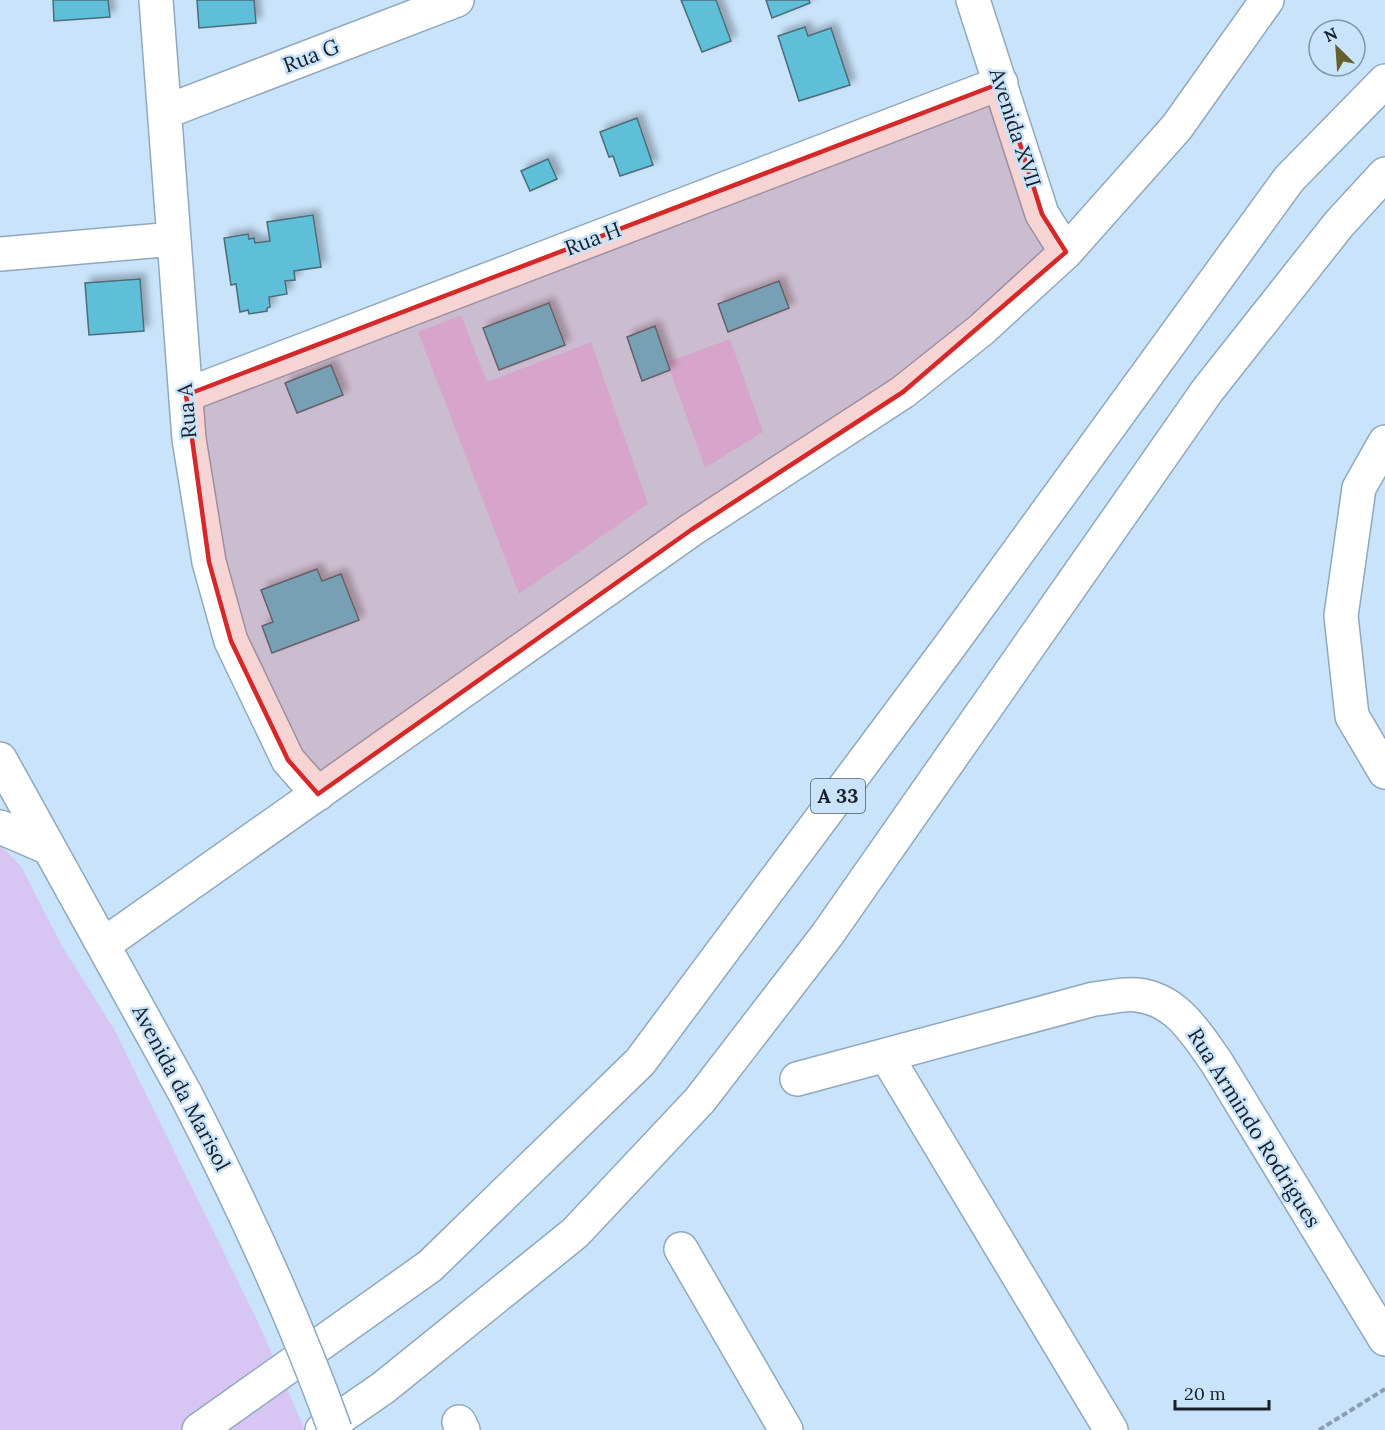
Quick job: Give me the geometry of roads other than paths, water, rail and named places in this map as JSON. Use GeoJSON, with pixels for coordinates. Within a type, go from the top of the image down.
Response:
{"type":"FeatureCollection","features":[{"type":"Feature","properties":{"kind":"main road","name":"Rua A"},"geometry":{"type":"LineString","coordinates":[[156,0],[189,439],[209,562],[231,641],[288,760],[318,794]]}},
{"type":"Feature","properties":{"kind":"main road","name":"Rua G"},"geometry":{"type":"LineString","coordinates":[[165,112],[457,0]]}},
{"type":"Feature","properties":{"kind":"main road","name":"Avenida XVII"},"geometry":{"type":"LineString","coordinates":[[973,0],[1042,214],[1066,252]]}},
{"type":"Feature","properties":{"kind":"main road"},"geometry":{"type":"LineString","coordinates":[[103,945],[691,530],[903,392],[981,330],[1066,252],[1177,127],[1267,0]]}},
{"type":"Feature","properties":{"kind":"main road","name":"A 33"},"geometry":{"type":"LineString","coordinates":[[201,1428],[430,1266],[640,1062],[952,643],[1289,179],[1385,81]]}},
{"type":"Feature","properties":{"kind":"main road","name":"Rua H"},"geometry":{"type":"LineString","coordinates":[[186,395],[1001,83]]}},
{"type":"Feature","properties":{"kind":"main road"},"geometry":{"type":"LineString","coordinates":[[322,1430],[383,1388],[575,1233],[700,1100],[827,935],[1207,391],[1339,224],[1385,174]]}},
{"type":"Feature","properties":{"kind":"main road"},"geometry":{"type":"LineString","coordinates":[[0,254],[174,239]]}},
{"type":"Feature","properties":{"kind":"main road"},"geometry":{"type":"LineString","coordinates":[[1385,442],[1359,488],[1341,616],[1352,716],[1385,772]]}},
{"type":"Feature","properties":{"kind":"main road","name":"Avenida da Marisol"},"geometry":{"type":"LineString","coordinates":[[0,759],[186,1095],[231,1182],[284,1298],[335,1430]]}},
{"type":"Feature","properties":{"kind":"main road"},"geometry":{"type":"LineString","coordinates":[[0,827],[49,848]]}},
{"type":"Feature","properties":{"kind":"main road","name":"Rua Armindo Rodrigues"},"geometry":{"type":"LineString","coordinates":[[797,1079],[887,1057],[1094,999],[1136,994],[1167,1003],[1192,1027],[1217,1063],[1385,1339]]}},
{"type":"Feature","properties":{"kind":"main road"},"geometry":{"type":"LineString","coordinates":[[887,1057],[1111,1430]]}},
{"type":"Feature","properties":{"kind":"main road"},"geometry":{"type":"LineString","coordinates":[[681,1250],[786,1430]]}}]}
